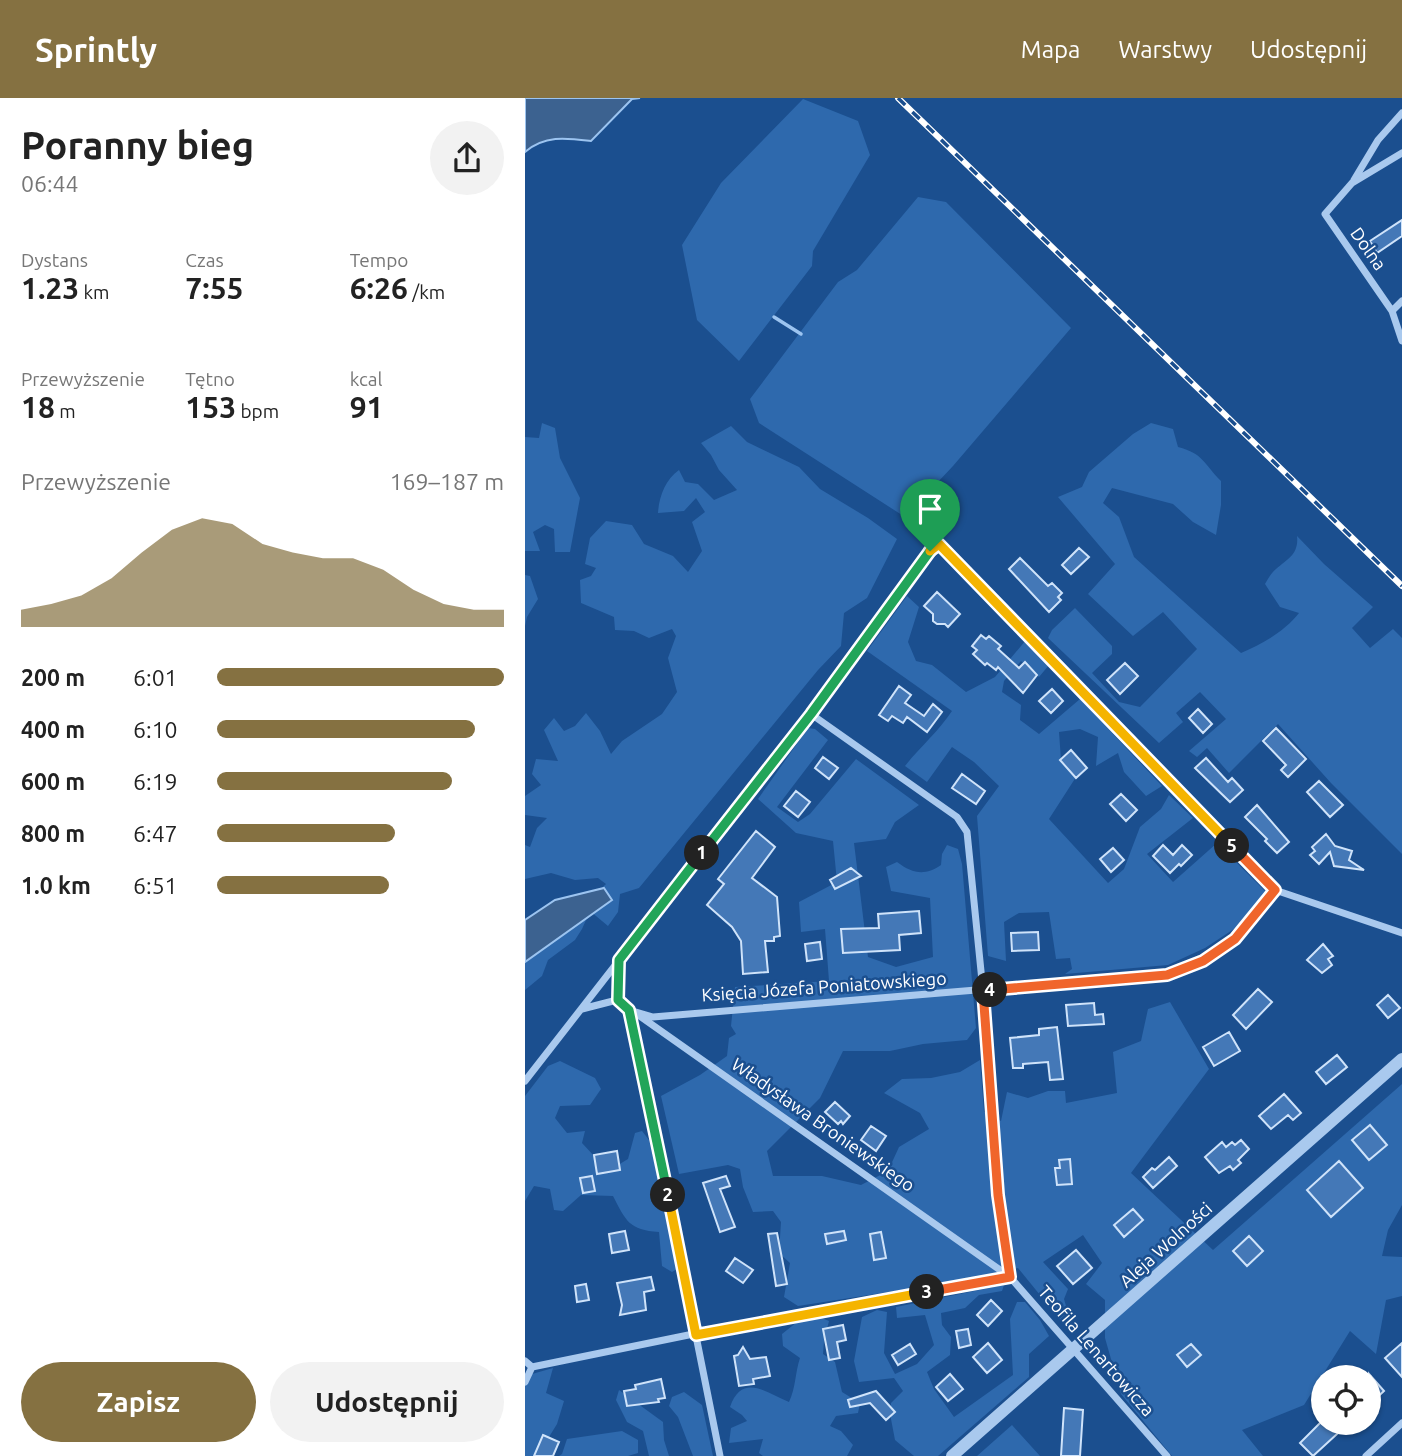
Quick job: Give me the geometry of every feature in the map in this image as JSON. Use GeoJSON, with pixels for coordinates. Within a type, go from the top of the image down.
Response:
{"type":"FeatureCollection","features":[{"type":"Feature","properties":{"kind":"street"},"geometry":{"type":"LineString","coordinates":[[1352,183],[1378,140],[1402,113]]}},
{"type":"Feature","properties":{"kind":"street"},"geometry":{"type":"LineString","coordinates":[[1352,183],[1402,153]]}},
{"type":"Feature","properties":{"kind":"street","name":"Dolna"},"geometry":{"type":"LineString","coordinates":[[1352,183],[1325,214],[1392,311],[1402,341]]}},
{"type":"Feature","properties":{"kind":"street"},"geometry":{"type":"LineString","coordinates":[[1392,311],[1402,301]]}},
{"type":"Feature","properties":{"kind":"street"},"geometry":{"type":"LineString","coordinates":[[525,1081],[811,714],[930,551],[939,544],[1275,890],[1402,933]]}},
{"type":"Feature","properties":{"kind":"street"},"geometry":{"type":"LineString","coordinates":[[532,1367],[1010,1277],[998,1195],[983,991],[967,832],[957,817],[811,714]]}},
{"type":"Feature","properties":{"kind":"street","name":"Księcia Józefa Poniatowskiego"},"geometry":{"type":"LineString","coordinates":[[629,1010],[653,1017],[725,1009],[1167,975],[1203,961],[1235,939],[1275,890]]}},
{"type":"Feature","properties":{"kind":"street"},"geometry":{"type":"LineString","coordinates":[[581,1009],[618,1000],[619,960]]}},
{"type":"Feature","properties":{"kind":"street","name":"Władysława Broniewskiego"},"geometry":{"type":"LineString","coordinates":[[618,1000],[1010,1277]]}},
{"type":"Feature","properties":{"kind":"street"},"geometry":{"type":"LineString","coordinates":[[629,1010],[720,1456]]}},
{"type":"Feature","properties":{"kind":"street","name":"Aleja Wolności"},"geometry":{"type":"LineString","coordinates":[[952,1456],[1402,1059]]}},
{"type":"Feature","properties":{"kind":"street","name":"Teofila Lenartowicza"},"geometry":{"type":"LineString","coordinates":[[1010,1277],[1167,1456]]}},
{"type":"Feature","properties":{"kind":"street"},"geometry":{"type":"LineString","coordinates":[[525,1361],[532,1367]]}},
{"type":"Feature","properties":{"kind":"street"},"geometry":{"type":"LineString","coordinates":[[525,1382],[532,1367]]}},
{"type":"Feature","properties":{"kind":"street"},"geometry":{"type":"LineString","coordinates":[[1366,1456],[1402,1423]]}},
{"type":"Feature","properties":{"kind":"shaded area"},"geometry":{"type":"Polygon","coordinates":[[[525,98],[640,98],[632,99],[591,141],[548,140],[525,152],[525,98]]]}},
{"type":"Feature","properties":{"kind":"shaded area"},"geometry":{"type":"Polygon","coordinates":[[[803,99],[858,121],[870,155],[813,251],[812,266],[739,361],[697,320],[682,245],[721,183],[803,99]]]}},
{"type":"Feature","properties":{"kind":"shaded area"},"geometry":{"type":"Polygon","coordinates":[[[918,197],[946,202],[1071,328],[953,466],[905,517],[759,423],[750,399],[838,282],[857,270],[918,197]]]}},
{"type":"Feature","properties":{"kind":"shaded area"},"geometry":{"type":"Polygon","coordinates":[[[542,423],[555,428],[560,458],[580,498],[570,552],[555,552],[554,529],[545,525],[533,532],[540,551],[525,551],[525,437],[539,438],[542,423]]]}},
{"type":"Feature","properties":{"kind":"shaded area"},"geometry":{"type":"Polygon","coordinates":[[[1151,423],[1173,429],[1178,447],[1198,456],[1221,481],[1221,505],[1216,535],[1193,522],[1173,504],[1112,488],[1103,503],[1119,517],[1134,557],[1241,653],[1272,637],[1299,613],[1280,607],[1265,584],[1273,572],[1294,552],[1297,536],[1373,607],[1352,628],[1370,648],[1393,629],[1402,638],[1402,854],[1331,783],[1278,724],[1229,773],[1207,748],[1197,757],[1189,751],[1226,719],[1200,692],[1176,713],[1183,722],[1159,743],[1048,638],[1052,630],[1075,608],[1112,646],[1112,654],[1092,673],[1119,702],[1140,707],[1197,649],[1163,612],[1133,636],[1088,594],[1115,564],[1058,497],[1082,487],[1089,472],[1133,434],[1151,423]]]}},
{"type":"Feature","properties":{"kind":"shaded area"},"geometry":{"type":"Polygon","coordinates":[[[731,426],[747,442],[799,467],[820,489],[897,539],[867,598],[844,613],[841,646],[818,670],[639,888],[620,894],[618,912],[608,926],[590,911],[575,940],[548,960],[542,976],[525,990],[525,951],[573,915],[606,884],[598,878],[575,880],[551,873],[525,879],[525,845],[530,847],[537,828],[547,818],[525,815],[525,796],[541,785],[532,774],[536,759],[558,761],[544,730],[554,718],[564,731],[575,726],[586,713],[600,731],[611,754],[622,741],[662,714],[677,692],[668,658],[676,636],[672,629],[649,638],[634,631],[615,630],[614,617],[581,603],[580,580],[591,576],[596,568],[585,564],[590,538],[606,521],[632,525],[644,544],[673,556],[688,572],[702,551],[692,522],[705,512],[696,498],[684,511],[658,513],[661,495],[666,484],[679,470],[685,482],[698,484],[714,500],[737,490],[719,470],[701,443],[731,426]]]}},
{"type":"Feature","properties":{"kind":"shaded area"},"geometry":{"type":"Polygon","coordinates":[[[525,575],[530,576],[538,599],[527,617],[525,626],[525,575]]]}},
{"type":"Feature","properties":{"kind":"shaded area"},"geometry":{"type":"Polygon","coordinates":[[[907,596],[919,607],[908,642],[916,661],[932,665],[966,692],[995,677],[1026,640],[1049,665],[1039,677],[1021,661],[1004,681],[1002,692],[1021,705],[1020,720],[1039,734],[1080,699],[1162,786],[1146,796],[1124,772],[1118,753],[1096,766],[1098,737],[1080,729],[1059,732],[1061,760],[1078,774],[1049,819],[1108,883],[1124,869],[1140,827],[1161,809],[1169,795],[1193,818],[1147,854],[1173,882],[1217,843],[1266,892],[1240,925],[1205,948],[1168,965],[1065,974],[1072,969],[1070,958],[1056,959],[1049,912],[1019,913],[1004,922],[1006,961],[988,956],[977,816],[999,786],[974,762],[952,747],[927,782],[905,766],[952,711],[867,651],[907,596]]]}},
{"type":"Feature","properties":{"kind":"shaded area"},"geometry":{"type":"Polygon","coordinates":[[[808,728],[815,729],[828,740],[777,807],[798,822],[810,814],[856,759],[919,805],[895,822],[886,839],[854,843],[868,957],[896,967],[933,957],[930,898],[891,891],[886,867],[897,862],[914,871],[930,871],[941,865],[942,854],[947,845],[958,849],[962,864],[976,1028],[967,1040],[923,1044],[890,1051],[843,1051],[820,1098],[767,1151],[773,1176],[822,1176],[861,1185],[888,1171],[899,1147],[929,1129],[920,1113],[884,1093],[902,1079],[931,1078],[960,1072],[980,1060],[984,1112],[1001,1121],[1007,1092],[1028,1098],[1048,1091],[1065,1091],[1066,1103],[1117,1093],[1113,1052],[1141,1041],[1148,1009],[1170,1002],[1209,1069],[1131,1173],[1213,1250],[1402,1084],[1402,1205],[1388,1230],[1382,1256],[1402,1257],[1402,1296],[1386,1300],[1376,1354],[1350,1331],[1329,1365],[1311,1365],[1311,1394],[1304,1405],[1242,1430],[1263,1456],[1172,1456],[1121,1394],[1105,1338],[1105,1300],[1086,1284],[1102,1263],[1083,1235],[1043,1262],[1068,1289],[1064,1299],[1069,1316],[1062,1322],[1018,1268],[979,1278],[798,1306],[784,1297],[790,1263],[779,1253],[781,1222],[773,1211],[753,1212],[743,1187],[740,1169],[728,1165],[679,1174],[661,1096],[700,1075],[727,1056],[729,1038],[736,1034],[731,1026],[735,987],[829,981],[825,929],[801,932],[799,902],[837,882],[833,841],[796,833],[758,799],[808,728]]]}},
{"type":"Feature","properties":{"kind":"shaded area"},"geometry":{"type":"Polygon","coordinates":[[[604,888],[612,900],[525,962],[525,920],[555,900],[604,888]]]}},
{"type":"Feature","properties":{"kind":"shaded area"},"geometry":{"type":"Polygon","coordinates":[[[560,1061],[595,1078],[601,1089],[590,1105],[560,1106],[555,1118],[567,1133],[585,1131],[582,1143],[608,1171],[628,1159],[635,1133],[642,1131],[649,1140],[679,1268],[672,1272],[662,1266],[659,1232],[641,1229],[630,1223],[613,1196],[581,1195],[563,1211],[554,1210],[550,1189],[534,1186],[525,1201],[525,1096],[548,1066],[560,1061]]]}},
{"type":"Feature","properties":{"kind":"shaded area"},"geometry":{"type":"Polygon","coordinates":[[[1004,1285],[1002,1291],[979,1295],[965,1308],[941,1313],[942,1325],[951,1337],[950,1355],[927,1372],[934,1389],[954,1417],[1013,1375],[1010,1319],[1017,1302],[1025,1302],[1049,1336],[1029,1354],[1029,1377],[938,1456],[914,1456],[895,1440],[891,1403],[903,1391],[894,1378],[859,1382],[854,1361],[862,1317],[877,1310],[887,1312],[884,1353],[895,1374],[917,1364],[934,1345],[925,1315],[897,1318],[896,1307],[1004,1285]]]}},
{"type":"Feature","properties":{"kind":"shaded area"},"geometry":{"type":"Polygon","coordinates":[[[822,1318],[829,1321],[823,1354],[835,1362],[842,1392],[860,1403],[858,1413],[836,1416],[830,1426],[841,1431],[853,1445],[847,1456],[763,1456],[759,1453],[763,1439],[729,1443],[731,1428],[747,1421],[730,1407],[741,1390],[764,1390],[789,1402],[800,1358],[783,1346],[782,1334],[797,1322],[822,1318]]]}},
{"type":"Feature","properties":{"kind":"shaded area"},"geometry":{"type":"Polygon","coordinates":[[[553,1368],[546,1393],[564,1401],[557,1424],[541,1450],[543,1456],[525,1456],[525,1376],[553,1368]]]}},
{"type":"Feature","properties":{"kind":"shaded area"},"geometry":{"type":"Polygon","coordinates":[[[619,1390],[663,1422],[664,1440],[669,1456],[649,1456],[643,1431],[627,1422],[616,1400],[619,1390]]]}},
{"type":"Feature","properties":{"kind":"shaded area"},"geometry":{"type":"Polygon","coordinates":[[[684,1392],[702,1405],[713,1456],[693,1456],[678,1417],[669,1406],[672,1397],[684,1392]]]}},
{"type":"Feature","properties":{"kind":"shaded area"},"geometry":{"type":"Polygon","coordinates":[[[1012,1425],[1040,1456],[977,1456],[1012,1425]]]}},
{"type":"Feature","properties":{"kind":"shaded area"},"geometry":{"type":"Polygon","coordinates":[[[622,1431],[638,1440],[638,1453],[628,1456],[559,1456],[567,1439],[622,1431]]]}},
{"type":"Feature","properties":{"kind":"building"},"geometry":{"type":"Polygon","coordinates":[[[1402,220],[1402,236],[1377,253],[1370,241],[1402,220]]]}},
{"type":"Feature","properties":{"kind":"building"},"geometry":{"type":"Polygon","coordinates":[[[1079,548],[1089,557],[1071,574],[1062,565],[1079,548]]]}},
{"type":"Feature","properties":{"kind":"building"},"geometry":{"type":"Polygon","coordinates":[[[1020,558],[1048,586],[1052,583],[1062,593],[1058,597],[1061,600],[1049,612],[1009,569],[1020,558]]]}},
{"type":"Feature","properties":{"kind":"building"},"geometry":{"type":"Polygon","coordinates":[[[937,592],[960,614],[948,627],[933,621],[933,614],[924,606],[937,592]]]}},
{"type":"Feature","properties":{"kind":"building"},"geometry":{"type":"Polygon","coordinates":[[[981,635],[986,639],[989,636],[1001,646],[998,649],[1019,668],[1025,662],[1037,675],[1023,693],[998,667],[996,670],[987,663],[985,665],[973,654],[977,650],[972,646],[981,635]]]}},
{"type":"Feature","properties":{"kind":"building"},"geometry":{"type":"Polygon","coordinates":[[[1125,663],[1138,676],[1120,694],[1107,680],[1125,663]]]}},
{"type":"Feature","properties":{"kind":"building"},"geometry":{"type":"Polygon","coordinates":[[[899,686],[911,695],[905,703],[924,716],[933,704],[942,712],[927,732],[907,717],[903,723],[892,716],[888,721],[879,715],[899,686]]]}},
{"type":"Feature","properties":{"kind":"building"},"geometry":{"type":"Polygon","coordinates":[[[1052,689],[1063,701],[1051,713],[1039,701],[1052,689]]]}},
{"type":"Feature","properties":{"kind":"building"},"geometry":{"type":"Polygon","coordinates":[[[1198,709],[1212,724],[1203,733],[1189,718],[1198,709]]]}},
{"type":"Feature","properties":{"kind":"building"},"geometry":{"type":"Polygon","coordinates":[[[1276,728],[1306,759],[1288,777],[1281,770],[1286,765],[1263,741],[1276,728]]]}},
{"type":"Feature","properties":{"kind":"building"},"geometry":{"type":"Polygon","coordinates":[[[1071,750],[1087,768],[1076,778],[1060,760],[1071,750]]]}},
{"type":"Feature","properties":{"kind":"building"},"geometry":{"type":"Polygon","coordinates":[[[823,757],[838,768],[829,779],[815,768],[823,757]]]}},
{"type":"Feature","properties":{"kind":"building"},"geometry":{"type":"Polygon","coordinates":[[[1206,758],[1228,782],[1232,778],[1243,790],[1230,802],[1195,768],[1206,758]]]}},
{"type":"Feature","properties":{"kind":"building"},"geometry":{"type":"Polygon","coordinates":[[[962,774],[985,791],[976,804],[952,788],[962,774]]]}},
{"type":"Feature","properties":{"kind":"building"},"geometry":{"type":"Polygon","coordinates":[[[1319,781],[1343,805],[1330,817],[1307,792],[1319,781]]]}},
{"type":"Feature","properties":{"kind":"building"},"geometry":{"type":"Polygon","coordinates":[[[796,791],[810,802],[798,817],[784,806],[796,791]]]}},
{"type":"Feature","properties":{"kind":"building"},"geometry":{"type":"Polygon","coordinates":[[[1121,794],[1137,810],[1126,821],[1110,804],[1121,794]]]}},
{"type":"Feature","properties":{"kind":"building"},"geometry":{"type":"Polygon","coordinates":[[[1257,805],[1289,842],[1277,853],[1245,817],[1257,805]]]}},
{"type":"Feature","properties":{"kind":"building"},"geometry":{"type":"Polygon","coordinates":[[[756,831],[775,847],[752,878],[777,897],[780,936],[774,937],[774,941],[765,941],[768,972],[743,974],[741,941],[732,927],[707,905],[724,884],[718,879],[756,831]]]}},
{"type":"Feature","properties":{"kind":"building"},"geometry":{"type":"Polygon","coordinates":[[[1326,834],[1335,846],[1352,851],[1349,860],[1364,870],[1334,866],[1330,852],[1319,864],[1310,855],[1315,851],[1312,847],[1326,834]]]}},
{"type":"Feature","properties":{"kind":"building"},"geometry":{"type":"Polygon","coordinates":[[[1163,845],[1173,855],[1182,845],[1192,855],[1170,873],[1153,856],[1163,845]]]}},
{"type":"Feature","properties":{"kind":"building"},"geometry":{"type":"Polygon","coordinates":[[[1113,848],[1124,860],[1111,872],[1100,859],[1113,848]]]}},
{"type":"Feature","properties":{"kind":"building"},"geometry":{"type":"Polygon","coordinates":[[[851,868],[861,876],[835,889],[830,880],[851,868]]]}},
{"type":"Feature","properties":{"kind":"building"},"geometry":{"type":"Polygon","coordinates":[[[919,911],[921,933],[899,935],[900,950],[843,953],[841,929],[879,928],[878,914],[919,911]]]}},
{"type":"Feature","properties":{"kind":"building"},"geometry":{"type":"Polygon","coordinates":[[[1038,932],[1039,950],[1012,951],[1011,933],[1038,932]]]}},
{"type":"Feature","properties":{"kind":"building"},"geometry":{"type":"Polygon","coordinates":[[[820,942],[822,959],[807,961],[805,944],[820,942]]]}},
{"type":"Feature","properties":{"kind":"building"},"geometry":{"type":"Polygon","coordinates":[[[1323,944],[1333,956],[1328,959],[1332,965],[1322,973],[1307,960],[1323,944]]]}},
{"type":"Feature","properties":{"kind":"building"},"geometry":{"type":"Polygon","coordinates":[[[1258,989],[1272,1002],[1246,1029],[1233,1015],[1258,989]]]}},
{"type":"Feature","properties":{"kind":"building"},"geometry":{"type":"Polygon","coordinates":[[[1388,995],[1400,1008],[1388,1018],[1377,1005],[1388,995]]]}},
{"type":"Feature","properties":{"kind":"building"},"geometry":{"type":"Polygon","coordinates":[[[1094,1003],[1095,1015],[1103,1014],[1104,1024],[1068,1026],[1066,1005],[1094,1003]]]}},
{"type":"Feature","properties":{"kind":"building"},"geometry":{"type":"Polygon","coordinates":[[[1057,1027],[1063,1079],[1050,1080],[1048,1062],[1023,1064],[1023,1068],[1013,1068],[1010,1038],[1039,1035],[1039,1029],[1057,1027]]]}},
{"type":"Feature","properties":{"kind":"building"},"geometry":{"type":"Polygon","coordinates":[[[1229,1032],[1240,1051],[1214,1066],[1203,1047],[1229,1032]]]}},
{"type":"Feature","properties":{"kind":"building"},"geometry":{"type":"Polygon","coordinates":[[[1337,1055],[1347,1067],[1326,1084],[1316,1072],[1337,1055]]]}},
{"type":"Feature","properties":{"kind":"building"},"geometry":{"type":"Polygon","coordinates":[[[1284,1094],[1301,1113],[1293,1120],[1288,1115],[1271,1129],[1259,1116],[1284,1094]]]}},
{"type":"Feature","properties":{"kind":"building"},"geometry":{"type":"Polygon","coordinates":[[[835,1102],[850,1116],[843,1124],[841,1121],[838,1124],[825,1112],[835,1102]]]}},
{"type":"Feature","properties":{"kind":"building"},"geometry":{"type":"Polygon","coordinates":[[[1370,1125],[1387,1145],[1369,1160],[1352,1140],[1370,1125]]]}},
{"type":"Feature","properties":{"kind":"building"},"geometry":{"type":"Polygon","coordinates":[[[871,1126],[886,1136],[876,1151],[861,1140],[871,1126]]]}},
{"type":"Feature","properties":{"kind":"building"},"geometry":{"type":"Polygon","coordinates":[[[1241,1140],[1249,1149],[1238,1160],[1241,1163],[1233,1170],[1230,1166],[1219,1173],[1205,1157],[1222,1142],[1226,1147],[1241,1140]]]}},
{"type":"Feature","properties":{"kind":"building"},"geometry":{"type":"Polygon","coordinates":[[[617,1151],[620,1170],[597,1174],[594,1155],[617,1151]]]}},
{"type":"Feature","properties":{"kind":"building"},"geometry":{"type":"Polygon","coordinates":[[[1169,1157],[1177,1166],[1153,1188],[1143,1177],[1169,1157]]]}},
{"type":"Feature","properties":{"kind":"building"},"geometry":{"type":"Polygon","coordinates":[[[1070,1159],[1072,1184],[1057,1185],[1055,1168],[1060,1168],[1059,1160],[1070,1159]]]}},
{"type":"Feature","properties":{"kind":"building"},"geometry":{"type":"Polygon","coordinates":[[[1339,1161],[1363,1188],[1331,1217],[1307,1190],[1339,1161]]]}},
{"type":"Feature","properties":{"kind":"building"},"geometry":{"type":"Polygon","coordinates":[[[592,1176],[595,1191],[583,1193],[580,1178],[592,1176]]]}},
{"type":"Feature","properties":{"kind":"building"},"geometry":{"type":"Polygon","coordinates":[[[726,1176],[730,1186],[720,1189],[735,1227],[720,1232],[703,1183],[726,1176]]]}},
{"type":"Feature","properties":{"kind":"building"},"geometry":{"type":"Polygon","coordinates":[[[1133,1209],[1143,1220],[1124,1237],[1114,1225],[1133,1209]]]}},
{"type":"Feature","properties":{"kind":"building"},"geometry":{"type":"Polygon","coordinates":[[[625,1231],[629,1250],[612,1253],[609,1234],[625,1231]]]}},
{"type":"Feature","properties":{"kind":"building"},"geometry":{"type":"Polygon","coordinates":[[[844,1231],[846,1240],[827,1244],[825,1234],[844,1231]]]}},
{"type":"Feature","properties":{"kind":"building"},"geometry":{"type":"Polygon","coordinates":[[[881,1232],[886,1258],[874,1260],[870,1234],[881,1232]]]}},
{"type":"Feature","properties":{"kind":"building"},"geometry":{"type":"Polygon","coordinates":[[[777,1233],[787,1284],[776,1286],[768,1234],[777,1233]]]}},
{"type":"Feature","properties":{"kind":"building"},"geometry":{"type":"Polygon","coordinates":[[[1249,1236],[1263,1251],[1247,1266],[1233,1251],[1249,1236]]]}},
{"type":"Feature","properties":{"kind":"building"},"geometry":{"type":"Polygon","coordinates":[[[1076,1250],[1092,1268],[1073,1284],[1057,1266],[1076,1250]]]}},
{"type":"Feature","properties":{"kind":"building"},"geometry":{"type":"Polygon","coordinates":[[[735,1258],[753,1270],[743,1283],[726,1271],[735,1258]]]}},
{"type":"Feature","properties":{"kind":"building"},"geometry":{"type":"Polygon","coordinates":[[[651,1277],[654,1290],[644,1292],[646,1310],[620,1315],[622,1305],[617,1283],[651,1277]]]}},
{"type":"Feature","properties":{"kind":"building"},"geometry":{"type":"Polygon","coordinates":[[[586,1284],[589,1300],[577,1302],[575,1286],[586,1284]]]}},
{"type":"Feature","properties":{"kind":"building"},"geometry":{"type":"Polygon","coordinates":[[[991,1300],[1002,1311],[988,1326],[977,1315],[991,1300]]]}},
{"type":"Feature","properties":{"kind":"building"},"geometry":{"type":"Polygon","coordinates":[[[843,1325],[846,1340],[837,1342],[840,1358],[829,1360],[823,1329],[843,1325]]]}},
{"type":"Feature","properties":{"kind":"building"},"geometry":{"type":"Polygon","coordinates":[[[968,1329],[971,1345],[959,1348],[956,1331],[968,1329]]]}},
{"type":"Feature","properties":{"kind":"building"},"geometry":{"type":"Polygon","coordinates":[[[988,1343],[1002,1360],[987,1373],[973,1357],[988,1343]]]}},
{"type":"Feature","properties":{"kind":"building"},"geometry":{"type":"Polygon","coordinates":[[[1402,1343],[1402,1377],[1385,1358],[1402,1343]]]}},
{"type":"Feature","properties":{"kind":"building"},"geometry":{"type":"Polygon","coordinates":[[[910,1344],[916,1354],[898,1365],[892,1355],[910,1344]]]}},
{"type":"Feature","properties":{"kind":"building"},"geometry":{"type":"Polygon","coordinates":[[[1191,1344],[1201,1355],[1187,1367],[1177,1355],[1191,1344]]]}},
{"type":"Feature","properties":{"kind":"building"},"geometry":{"type":"Polygon","coordinates":[[[743,1347],[750,1359],[766,1357],[770,1376],[753,1379],[754,1384],[739,1386],[734,1356],[738,1355],[743,1347]]]}},
{"type":"Feature","properties":{"kind":"building"},"geometry":{"type":"Polygon","coordinates":[[[950,1374],[963,1389],[948,1401],[936,1387],[950,1374]]]}},
{"type":"Feature","properties":{"kind":"building"},"geometry":{"type":"Polygon","coordinates":[[[661,1379],[665,1398],[658,1399],[659,1402],[627,1406],[624,1391],[636,1389],[635,1385],[661,1379]]]}},
{"type":"Feature","properties":{"kind":"building"},"geometry":{"type":"Polygon","coordinates":[[[876,1391],[895,1412],[886,1420],[870,1403],[850,1407],[848,1400],[876,1391]]]}},
{"type":"Feature","properties":{"kind":"building"},"geometry":{"type":"Polygon","coordinates":[[[1064,1408],[1083,1410],[1080,1456],[1061,1456],[1064,1408]]]}},
{"type":"Feature","properties":{"kind":"building"},"geometry":{"type":"Polygon","coordinates":[[[1311,1432],[1311,1435],[1336,1435],[1313,1456],[1300,1443],[1311,1432]]]}},
{"type":"Feature","properties":{"kind":"building"},"geometry":{"type":"Polygon","coordinates":[[[543,1435],[559,1442],[553,1456],[534,1456],[543,1435]]]}},
{"type":"Feature","properties":{"kind":"waterway"},"geometry":{"type":"LineString","coordinates":[[774,317],[801,334]]}},
{"type":"Feature","properties":{"kind":"railway"},"geometry":{"type":"LineString","coordinates":[[898,98],[1402,586]]}},
{"type":"Feature","properties":{"kind":"route"},"geometry":{"type":"LineString","coordinates":[[939,544],[1275,890],[1235,939],[1203,961],[1167,975],[983,991],[998,1195],[1010,1277],[696,1335],[633,1027],[629,1010],[618,1000],[619,960],[811,714],[930,551],[939,544]]}}]}
